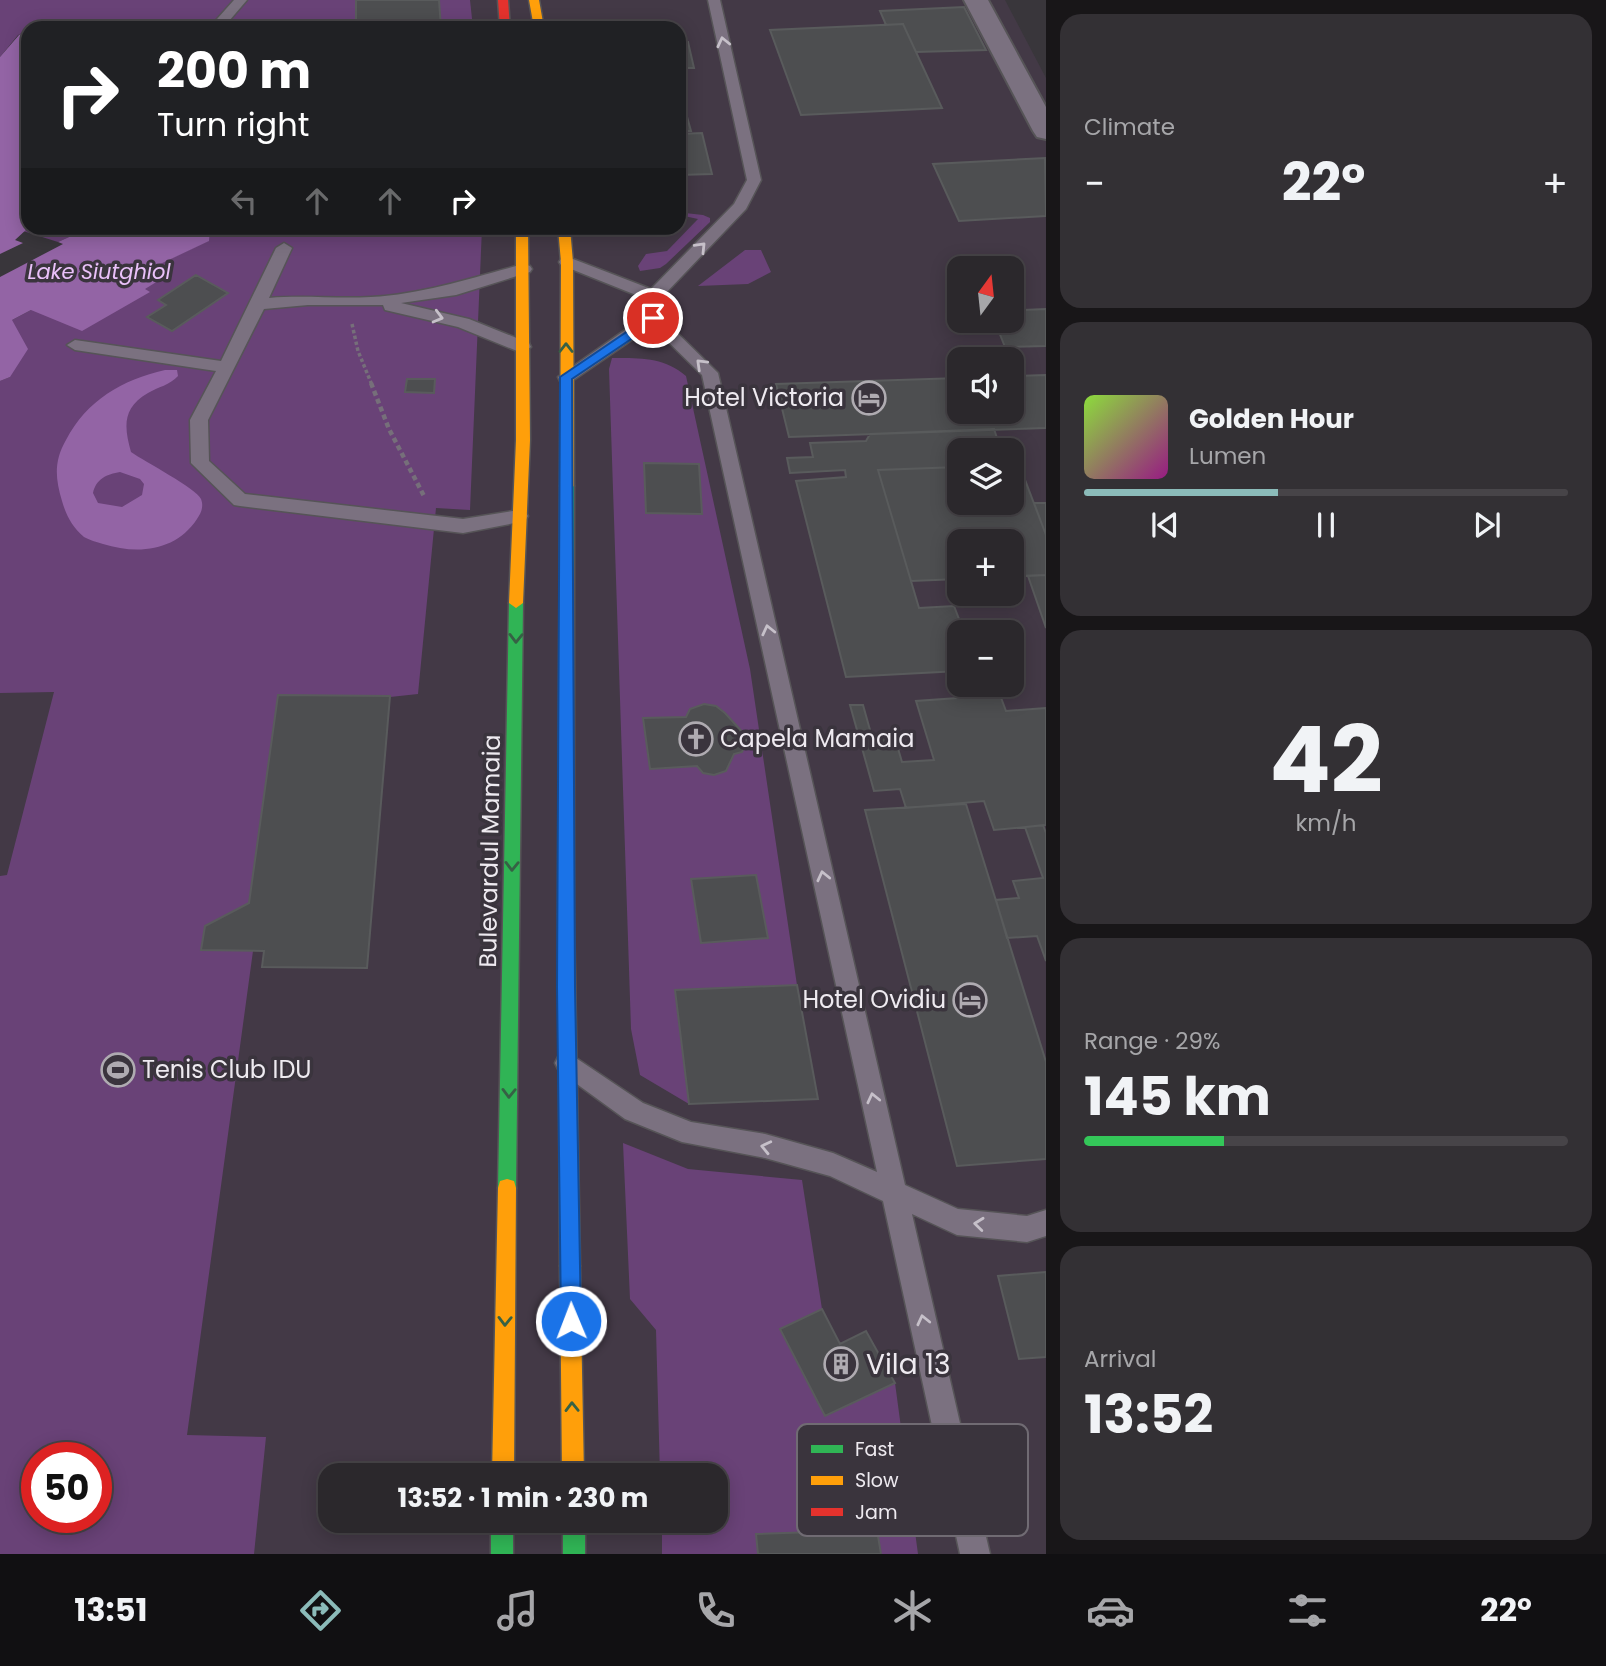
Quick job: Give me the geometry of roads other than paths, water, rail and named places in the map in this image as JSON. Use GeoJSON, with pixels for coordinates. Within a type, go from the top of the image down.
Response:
{"type":"FeatureCollection","features":[{"type":"Feature","properties":{"kind":"main road"},"geometry":{"type":"LineString","coordinates":[[503,0],[504,21]]}},
{"type":"Feature","properties":{"kind":"main road"},"geometry":{"type":"LineString","coordinates":[[534,0],[538,21]]}},
{"type":"Feature","properties":{"kind":"main road","name":"Bulevardul Mamaia"},"geometry":{"type":"LineString","coordinates":[[503,1463],[523,346],[522,235]]}},
{"type":"Feature","properties":{"kind":"main road"},"geometry":{"type":"LineString","coordinates":[[565,235],[567,262],[567,1063],[573,1463]]}},
{"type":"Feature","properties":{"kind":"main road"},"geometry":{"type":"LineString","coordinates":[[502,1533],[502,1554]]}},
{"type":"Feature","properties":{"kind":"main road"},"geometry":{"type":"LineString","coordinates":[[574,1533],[575,1554]]}},
{"type":"Feature","properties":{"kind":"street"},"geometry":{"type":"LineString","coordinates":[[976,0],[1046,131]]}},
{"type":"Feature","properties":{"kind":"lane"},"geometry":{"type":"LineString","coordinates":[[222,21],[241,0]]}},
{"type":"Feature","properties":{"kind":"lane"},"geometry":{"type":"LineString","coordinates":[[714,0],[754,180],[741,206],[654,296],[653,318],[710,373],[946,1424]]}},
{"type":"Feature","properties":{"kind":"lane"},"geometry":{"type":"LineString","coordinates":[[284,248],[199,419],[200,463],[240,500],[463,526],[519,516]]}},
{"type":"Feature","properties":{"kind":"lane"},"geometry":{"type":"LineString","coordinates":[[567,262],[654,296]]}},
{"type":"Feature","properties":{"kind":"lane"},"geometry":{"type":"LineString","coordinates":[[258,304],[308,300],[372,302],[456,290],[524,269]]}},
{"type":"Feature","properties":{"kind":"lane"},"geometry":{"type":"LineString","coordinates":[[372,302],[463,323],[523,346]]}},
{"type":"Feature","properties":{"kind":"lane"},"geometry":{"type":"LineString","coordinates":[[566,377],[653,318]]}},
{"type":"Feature","properties":{"kind":"lane"},"geometry":{"type":"LineString","coordinates":[[75,345],[226,367]]}},
{"type":"Feature","properties":{"kind":"lane"},"geometry":{"type":"LineString","coordinates":[[567,1063],[634,1111],[691,1134],[765,1146],[833,1165],[894,1190],[957,1222],[1027,1229],[1046,1223]]}},
{"type":"Feature","properties":{"kind":"lane"},"geometry":{"type":"LineString","coordinates":[[971,1536],[975,1554]]}},
{"type":"Feature","properties":{"kind":"water","name":"Lake Siutghiol"},"geometry":{"type":"Polygon","coordinates":[[[21,34],[21,234],[15,240],[23,243],[0,254],[0,57],[21,34]]]}},
{"type":"Feature","properties":{"kind":"water","name":"Lake Siutghiol"},"geometry":{"type":"Polygon","coordinates":[[[74,235],[209,235],[209,241],[154,267],[166,276],[145,289],[150,292],[82,331],[31,310],[12,320],[28,349],[10,377],[0,381],[0,277],[63,244],[58,242],[74,235]]]}},
{"type":"Feature","properties":{"kind":"water"},"geometry":{"type":"Polygon","coordinates":[[[177,370],[178,376],[133,405],[126,426],[131,452],[190,488],[201,499],[202,507],[188,530],[167,544],[143,549],[116,547],[86,538],[73,525],[65,511],[60,493],[58,462],[62,448],[75,426],[95,403],[120,386],[149,374],[177,370]],[[120,472],[111,474],[99,481],[93,493],[98,503],[122,507],[142,495],[144,484],[140,479],[120,472]]]}},
{"type":"Feature","properties":{"kind":"place","name":"Hotel Victoria"},"geometry":{"type":"Point","coordinates":[869,398]}},
{"type":"Feature","properties":{"kind":"place","name":"Capela Mamaia"},"geometry":{"type":"Point","coordinates":[696,739]}},
{"type":"Feature","properties":{"kind":"place","name":"Hotel Ovidiu"},"geometry":{"type":"Point","coordinates":[970,1000]}},
{"type":"Feature","properties":{"kind":"place","name":"Tenis Club IDU"},"geometry":{"type":"Point","coordinates":[118,1070]}},
{"type":"Feature","properties":{"kind":"place","name":"Vila 13"},"geometry":{"type":"Point","coordinates":[841,1364]}}]}
